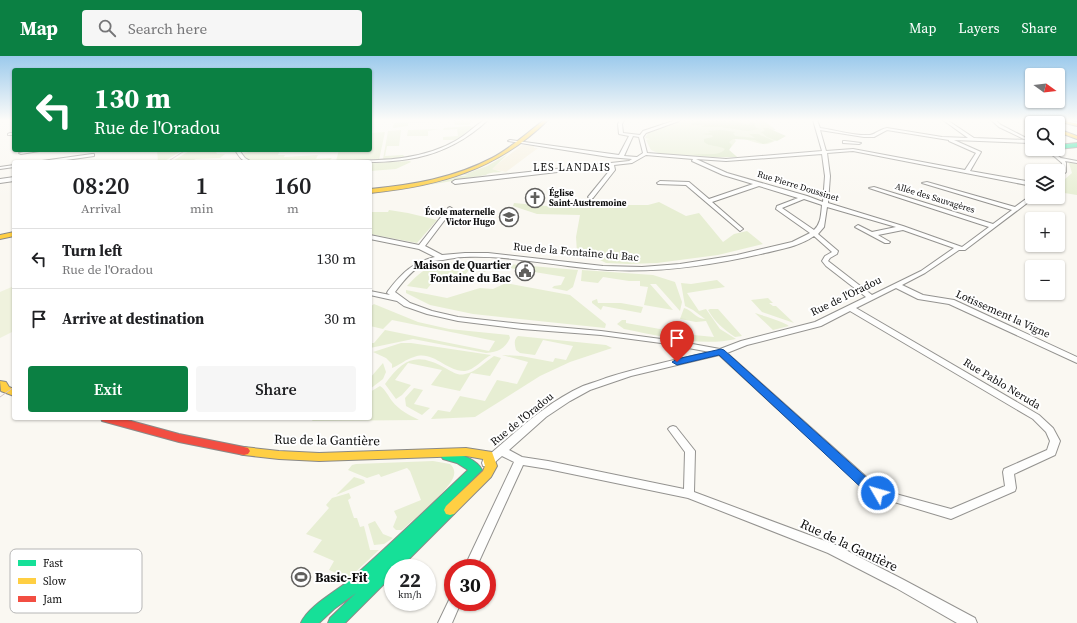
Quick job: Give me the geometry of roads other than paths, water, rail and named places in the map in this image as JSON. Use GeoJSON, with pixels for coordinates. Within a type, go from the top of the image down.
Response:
{"type":"FeatureCollection","features":[{"type":"Feature","properties":{"kind":"main road"},"geometry":{"type":"LineString","coordinates":[[372,188],[415,182],[457,171],[488,158],[507,146]]}},
{"type":"Feature","properties":{"kind":"main road"},"geometry":{"type":"LineString","coordinates":[[372,191],[413,185],[465,172],[494,159],[509,146]]}},
{"type":"Feature","properties":{"kind":"main road"},"geometry":{"type":"LineString","coordinates":[[1065,148],[1077,148]]}},
{"type":"Feature","properties":{"kind":"main road"},"geometry":{"type":"LineString","coordinates":[[0,237],[12,234]]}},
{"type":"Feature","properties":{"kind":"main road"},"geometry":{"type":"LineString","coordinates":[[0,241],[12,238]]}},
{"type":"Feature","properties":{"kind":"main road"},"geometry":{"type":"LineString","coordinates":[[1,383],[12,386]]}},
{"type":"Feature","properties":{"kind":"main road"},"geometry":{"type":"LineString","coordinates":[[1,383],[5,389],[12,393]]}},
{"type":"Feature","properties":{"kind":"main road","name":"Rue de la Gantière"},"geometry":{"type":"LineString","coordinates":[[114,420],[214,446],[259,453],[303,457],[432,454],[457,450],[482,453],[488,455],[491,460]]}},
{"type":"Feature","properties":{"kind":"main road","name":"Rue de la Gantière"},"geometry":{"type":"LineString","coordinates":[[432,454],[460,458],[476,470]]}},
{"type":"Feature","properties":{"kind":"main road","name":"Rue de l'Oradou"},"geometry":{"type":"LineString","coordinates":[[335,623],[487,474],[491,466],[491,460]]}},
{"type":"Feature","properties":{"kind":"main road"},"geometry":{"type":"LineString","coordinates":[[308,623],[329,604],[355,585],[476,470]]}},
{"type":"Feature","properties":{"kind":"street"},"geometry":{"type":"LineString","coordinates":[[372,161],[419,158],[447,146]]}},
{"type":"Feature","properties":{"kind":"street"},"geometry":{"type":"LineString","coordinates":[[546,146],[640,159]]}},
{"type":"Feature","properties":{"kind":"street"},"geometry":{"type":"LineString","coordinates":[[621,157],[626,146]]}},
{"type":"Feature","properties":{"kind":"street"},"geometry":{"type":"LineString","coordinates":[[644,146],[646,154]]}},
{"type":"Feature","properties":{"kind":"street"},"geometry":{"type":"LineString","coordinates":[[815,233],[822,226],[827,172],[822,146]]}},
{"type":"Feature","properties":{"kind":"street"},"geometry":{"type":"LineString","coordinates":[[967,146],[979,152],[967,171]]}},
{"type":"Feature","properties":{"kind":"street"},"geometry":{"type":"LineString","coordinates":[[455,182],[487,177],[626,163],[640,159],[646,154],[726,160],[853,150],[1025,183]]}},
{"type":"Feature","properties":{"kind":"street"},"geometry":{"type":"LineString","coordinates":[[60,160],[92,152]]}},
{"type":"Feature","properties":{"kind":"street"},"geometry":{"type":"LineString","coordinates":[[239,152],[245,160]]}},
{"type":"Feature","properties":{"kind":"street"},"geometry":{"type":"LineString","coordinates":[[1057,156],[1062,159],[1077,162]]}},
{"type":"Feature","properties":{"kind":"street","name":"Rue Pierre Doussinet"},"geometry":{"type":"LineString","coordinates":[[690,158],[725,174],[904,228],[960,248]]}},
{"type":"Feature","properties":{"kind":"street"},"geometry":{"type":"LineString","coordinates":[[1062,159],[1064,164]]}},
{"type":"Feature","properties":{"kind":"street"},"geometry":{"type":"LineString","coordinates":[[0,168],[12,165]]}},
{"type":"Feature","properties":{"kind":"street"},"geometry":{"type":"LineString","coordinates":[[591,197],[613,170],[611,165]]}},
{"type":"Feature","properties":{"kind":"street"},"geometry":{"type":"LineString","coordinates":[[0,181],[12,179]]}},
{"type":"Feature","properties":{"kind":"street"},"geometry":{"type":"LineString","coordinates":[[660,183],[689,182],[740,229]]}},
{"type":"Feature","properties":{"kind":"street"},"geometry":{"type":"LineString","coordinates":[[708,201],[759,184]]}},
{"type":"Feature","properties":{"kind":"street"},"geometry":{"type":"LineString","coordinates":[[925,184],[1016,209]]}},
{"type":"Feature","properties":{"kind":"street","name":"Allée des Sauvagères"},"geometry":{"type":"LineString","coordinates":[[872,188],[993,226]]}},
{"type":"Feature","properties":{"kind":"street"},"geometry":{"type":"LineString","coordinates":[[805,197],[779,207],[779,209],[815,233],[835,251],[835,254],[827,257],[825,261],[828,265],[872,298]]}},
{"type":"Feature","properties":{"kind":"street","name":"Rue de l'Oradou"},"geometry":{"type":"LineString","coordinates":[[491,460],[543,415],[587,388],[629,374],[721,352],[744,343],[809,327],[872,298],[934,265],[993,226],[1025,202]]}},
{"type":"Feature","properties":{"kind":"street"},"geometry":{"type":"LineString","coordinates":[[421,247],[450,209]]}},
{"type":"Feature","properties":{"kind":"street"},"geometry":{"type":"LineString","coordinates":[[858,227],[887,242]]}},
{"type":"Feature","properties":{"kind":"street"},"geometry":{"type":"LineString","coordinates":[[872,234],[904,228]]}},
{"type":"Feature","properties":{"kind":"street","name":"Rue de la Fontaine du Bac"},"geometry":{"type":"LineString","coordinates":[[397,299],[392,294],[397,284],[414,268],[426,261],[443,258],[493,256],[602,268],[666,268],[740,257],[798,241],[815,233]]}},
{"type":"Feature","properties":{"kind":"street"},"geometry":{"type":"LineString","coordinates":[[372,236],[421,247],[443,258]]}},
{"type":"Feature","properties":{"kind":"street","name":"Lotissement la Vigne"},"geometry":{"type":"LineString","coordinates":[[896,285],[921,297],[951,302],[1077,360]]}},
{"type":"Feature","properties":{"kind":"street"},"geometry":{"type":"LineString","coordinates":[[372,293],[397,299],[437,316],[471,322],[594,333],[680,344],[721,352]]}},
{"type":"Feature","properties":{"kind":"street","name":"Rue Pablo Neruda"},"geometry":{"type":"LineString","coordinates":[[721,352],[878,493],[951,514],[1011,488],[1008,472],[1051,452],[1055,441],[1050,430],[1036,417],[850,308]]}},
{"type":"Feature","properties":{"kind":"street"},"geometry":{"type":"LineString","coordinates":[[680,344],[685,349],[687,360]]}},
{"type":"Feature","properties":{"kind":"street"},"geometry":{"type":"LineString","coordinates":[[673,430],[690,451],[689,494]]}},
{"type":"Feature","properties":{"kind":"street"},"geometry":{"type":"LineString","coordinates":[[474,559],[520,461],[501,450]]}},
{"type":"Feature","properties":{"kind":"street"},"geometry":{"type":"LineString","coordinates":[[476,470],[491,460]]}},
{"type":"Feature","properties":{"kind":"street","name":"Rue de la Gantière"},"geometry":{"type":"LineString","coordinates":[[520,461],[548,465],[689,494],[832,549],[900,584],[970,623]]}},
{"type":"Feature","properties":{"kind":"street"},"geometry":{"type":"LineString","coordinates":[[445,623],[451,611]]}},
{"type":"Feature","properties":{"kind":"tram line"},"geometry":{"type":"LineString","coordinates":[[170,160],[183,152]]}},
{"type":"Feature","properties":{"kind":"tram line"},"geometry":{"type":"LineString","coordinates":[[0,397],[12,388]]}},
{"type":"Feature","properties":{"kind":"place","name":"Église Saint-Austremoine"},"geometry":{"type":"Point","coordinates":[535,198]}},
{"type":"Feature","properties":{"kind":"place","name":"École maternelle Victor Hugo"},"geometry":{"type":"Point","coordinates":[509,217]}},
{"type":"Feature","properties":{"kind":"place","name":"Maison de Quartier Fontaine du Bac"},"geometry":{"type":"Point","coordinates":[525,271]}},
{"type":"Feature","properties":{"kind":"place","name":"Basic-Fit"},"geometry":{"type":"Point","coordinates":[301,577]}},
{"type":"Feature","properties":{"kind":"district","name":"LES LANDAIS"},"geometry":{"type":"Point","coordinates":[572,167]}}]}
